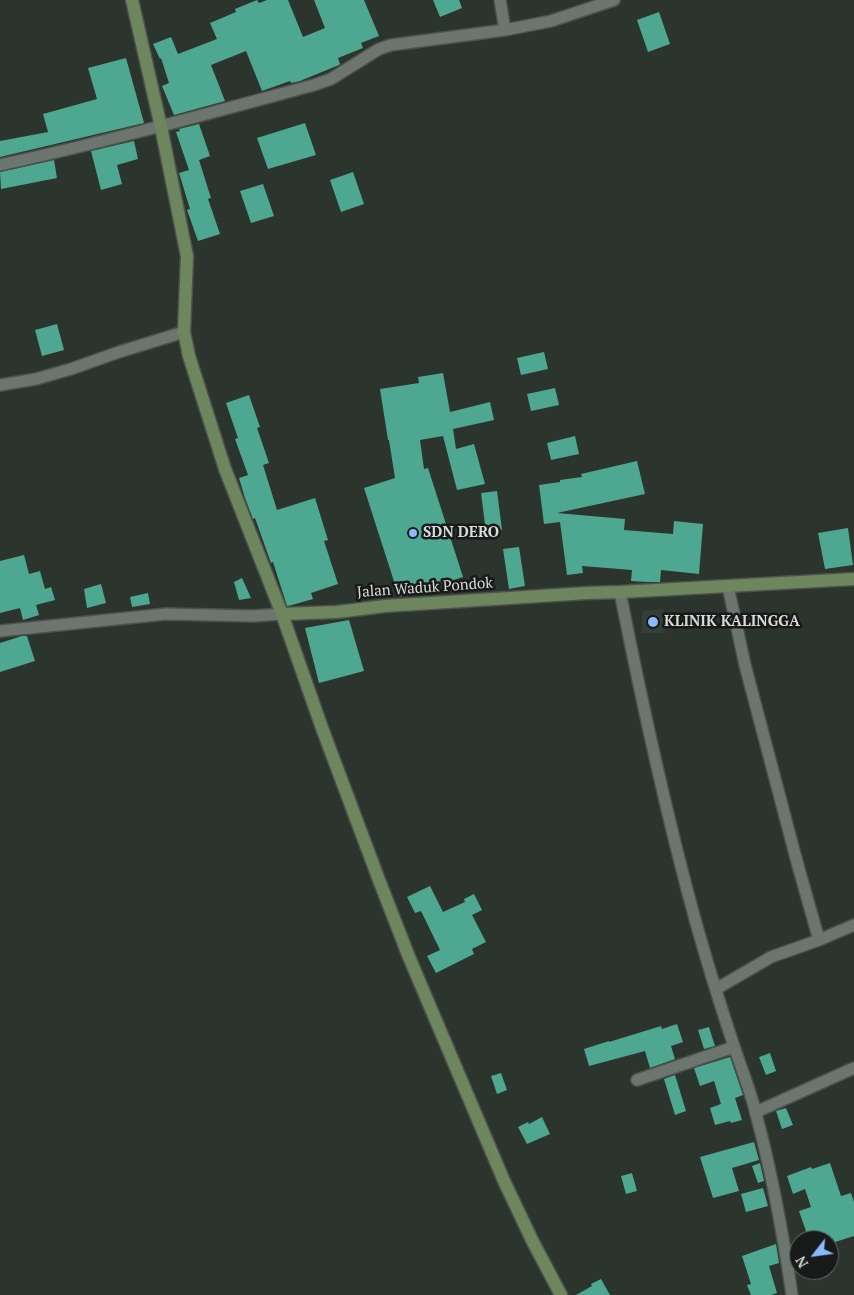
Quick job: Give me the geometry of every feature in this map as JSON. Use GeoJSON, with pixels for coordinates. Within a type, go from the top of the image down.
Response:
{"type":"FeatureCollection","features":[{"type":"Feature","properties":{"kind":"street"},"geometry":{"type":"LineString","coordinates":[[132,0],[161,127],[187,256],[184,332],[189,356],[224,469],[282,614],[322,728],[409,956],[504,1181],[561,1295]]}},
{"type":"Feature","properties":{"kind":"street"},"geometry":{"type":"LineString","coordinates":[[500,0],[505,30]]}},
{"type":"Feature","properties":{"kind":"street"},"geometry":{"type":"LineString","coordinates":[[0,165],[62,152],[161,127],[331,79],[379,49],[551,21],[614,0]]}},
{"type":"Feature","properties":{"kind":"street"},"geometry":{"type":"LineString","coordinates":[[0,385],[36,379],[71,369],[184,332]]}},
{"type":"Feature","properties":{"kind":"street","name":"Jalan Waduk Pondok"},"geometry":{"type":"LineString","coordinates":[[0,631],[166,614],[253,616],[337,612],[395,605],[854,579]]}},
{"type":"Feature","properties":{"kind":"street"},"geometry":{"type":"LineString","coordinates":[[728,586],[745,665],[819,940]]}},
{"type":"Feature","properties":{"kind":"street"},"geometry":{"type":"LineString","coordinates":[[620,592],[639,687],[696,924],[756,1112],[776,1199],[792,1295]]}},
{"type":"Feature","properties":{"kind":"street"},"geometry":{"type":"LineString","coordinates":[[716,988],[771,957],[819,940],[854,924]]}},
{"type":"Feature","properties":{"kind":"street"},"geometry":{"type":"LineString","coordinates":[[637,1080],[734,1047]]}},
{"type":"Feature","properties":{"kind":"street"},"geometry":{"type":"LineString","coordinates":[[756,1112],[854,1068]]}},
{"type":"Feature","properties":{"kind":"shaded area","name":"KLINIK KALINGGA"},"geometry":{"type":"Polygon","coordinates":[[[664,609],[665,633],[642,633],[642,611],[664,609]]]}},
{"type":"Feature","properties":{"kind":"building"},"geometry":{"type":"Polygon","coordinates":[[[257,0],[259,3],[267,0],[288,0],[303,37],[325,28],[314,0],[364,0],[379,36],[361,43],[363,48],[338,58],[339,65],[300,81],[291,83],[290,81],[262,91],[246,51],[211,65],[225,101],[174,115],[162,86],[169,83],[161,58],[153,44],[171,37],[178,54],[217,39],[210,23],[236,12],[235,9],[257,0]]]}},
{"type":"Feature","properties":{"kind":"building"},"geometry":{"type":"Polygon","coordinates":[[[433,0],[459,0],[462,8],[440,17],[433,0]]]}},
{"type":"Feature","properties":{"kind":"building"},"geometry":{"type":"Polygon","coordinates":[[[659,12],[670,44],[648,52],[637,20],[659,12]]]}},
{"type":"Feature","properties":{"kind":"building"},"geometry":{"type":"Polygon","coordinates":[[[126,58],[144,123],[0,157],[0,141],[48,132],[43,114],[97,99],[88,68],[126,58]]]}},
{"type":"Feature","properties":{"kind":"building"},"geometry":{"type":"Polygon","coordinates":[[[305,123],[316,155],[268,169],[257,138],[305,123]]]}},
{"type":"Feature","properties":{"kind":"building"},"geometry":{"type":"Polygon","coordinates":[[[199,124],[210,156],[199,160],[211,198],[208,199],[220,234],[198,241],[187,210],[190,209],[179,173],[189,170],[176,132],[180,131],[179,129],[199,124]]]}},
{"type":"Feature","properties":{"kind":"building"},"geometry":{"type":"Polygon","coordinates":[[[134,141],[138,159],[117,165],[122,184],[101,190],[91,151],[134,141]]]}},
{"type":"Feature","properties":{"kind":"building"},"geometry":{"type":"Polygon","coordinates":[[[54,160],[57,178],[1,189],[0,172],[54,160]]]}},
{"type":"Feature","properties":{"kind":"building"},"geometry":{"type":"Polygon","coordinates":[[[353,172],[364,204],[341,212],[330,180],[353,172]]]}},
{"type":"Feature","properties":{"kind":"building"},"geometry":{"type":"Polygon","coordinates":[[[263,184],[274,216],[251,223],[240,191],[263,184]]]}},
{"type":"Feature","properties":{"kind":"building"},"geometry":{"type":"Polygon","coordinates":[[[57,324],[64,350],[42,356],[35,330],[57,324]]]}},
{"type":"Feature","properties":{"kind":"building"},"geometry":{"type":"Polygon","coordinates":[[[544,352],[548,369],[521,375],[517,358],[544,352]]]}},
{"type":"Feature","properties":{"kind":"building"},"geometry":{"type":"Polygon","coordinates":[[[443,373],[450,412],[490,402],[494,420],[453,429],[456,449],[474,444],[485,484],[457,490],[443,436],[420,440],[424,469],[428,468],[463,577],[399,597],[364,488],[395,478],[380,389],[419,383],[418,377],[443,373]]]}},
{"type":"Feature","properties":{"kind":"building"},"geometry":{"type":"Polygon","coordinates":[[[555,388],[559,405],[531,411],[527,394],[555,388]]]}},
{"type":"Feature","properties":{"kind":"building"},"geometry":{"type":"Polygon","coordinates":[[[249,395],[260,427],[257,428],[269,463],[263,465],[277,510],[315,498],[328,540],[324,541],[338,584],[311,593],[313,599],[287,606],[273,562],[271,563],[255,518],[253,519],[239,478],[248,475],[235,439],[238,438],[226,403],[249,395]]]}},
{"type":"Feature","properties":{"kind":"building"},"geometry":{"type":"Polygon","coordinates":[[[575,436],[579,454],[551,460],[547,443],[575,436]]]}},
{"type":"Feature","properties":{"kind":"building"},"geometry":{"type":"Polygon","coordinates":[[[637,461],[645,494],[557,513],[625,519],[624,530],[673,534],[674,521],[703,524],[699,574],[661,570],[660,582],[631,581],[632,570],[582,566],[583,573],[567,575],[560,522],[544,524],[539,485],[582,477],[581,474],[637,461]]]}},
{"type":"Feature","properties":{"kind":"building"},"geometry":{"type":"Polygon","coordinates":[[[497,491],[502,530],[486,532],[481,493],[497,491]]]}},
{"type":"Feature","properties":{"kind":"building"},"geometry":{"type":"Polygon","coordinates":[[[848,528],[853,565],[825,569],[818,533],[848,528]]]}},
{"type":"Feature","properties":{"kind":"building"},"geometry":{"type":"Polygon","coordinates":[[[519,547],[525,586],[509,589],[503,549],[519,547]]]}},
{"type":"Feature","properties":{"kind":"building"},"geometry":{"type":"Polygon","coordinates":[[[24,555],[29,574],[40,571],[45,589],[51,587],[55,600],[36,605],[39,615],[23,620],[20,608],[0,613],[0,561],[24,555]]]}},
{"type":"Feature","properties":{"kind":"building"},"geometry":{"type":"Polygon","coordinates":[[[242,578],[251,598],[239,600],[234,582],[242,578]]]}},
{"type":"Feature","properties":{"kind":"building"},"geometry":{"type":"Polygon","coordinates":[[[101,584],[106,603],[87,608],[84,589],[101,584]]]}},
{"type":"Feature","properties":{"kind":"building"},"geometry":{"type":"Polygon","coordinates":[[[148,593],[150,604],[132,607],[130,597],[148,593]]]}},
{"type":"Feature","properties":{"kind":"building"},"geometry":{"type":"Polygon","coordinates":[[[349,620],[364,671],[319,683],[305,628],[349,620]]]}},
{"type":"Feature","properties":{"kind":"building"},"geometry":{"type":"Polygon","coordinates":[[[27,636],[35,661],[0,672],[0,643],[27,636]]]}},
{"type":"Feature","properties":{"kind":"building"},"geometry":{"type":"Polygon","coordinates":[[[430,886],[443,912],[465,902],[464,899],[474,894],[482,910],[472,915],[486,942],[472,949],[474,954],[436,973],[427,956],[440,950],[421,911],[415,913],[407,897],[430,886]]]}},
{"type":"Feature","properties":{"kind":"building"},"geometry":{"type":"Polygon","coordinates":[[[677,1024],[683,1042],[671,1046],[675,1059],[650,1068],[645,1051],[589,1066],[584,1049],[661,1026],[662,1029],[677,1024]]]}},
{"type":"Feature","properties":{"kind":"building"},"geometry":{"type":"Polygon","coordinates":[[[709,1027],[715,1046],[704,1049],[698,1030],[709,1027]]]}},
{"type":"Feature","properties":{"kind":"building"},"geometry":{"type":"Polygon","coordinates":[[[770,1053],[776,1071],[766,1075],[759,1057],[770,1053]]]}},
{"type":"Feature","properties":{"kind":"building"},"geometry":{"type":"Polygon","coordinates":[[[730,1057],[743,1095],[735,1098],[742,1120],[715,1125],[710,1108],[721,1104],[714,1081],[700,1086],[694,1068],[730,1057]]]}},
{"type":"Feature","properties":{"kind":"building"},"geometry":{"type":"Polygon","coordinates":[[[501,1073],[507,1090],[497,1094],[491,1076],[501,1073]]]}},
{"type":"Feature","properties":{"kind":"building"},"geometry":{"type":"Polygon","coordinates":[[[675,1075],[686,1111],[675,1115],[664,1079],[675,1075]]]}},
{"type":"Feature","properties":{"kind":"building"},"geometry":{"type":"Polygon","coordinates":[[[786,1108],[793,1125],[782,1129],[776,1111],[786,1108]]]}},
{"type":"Feature","properties":{"kind":"building"},"geometry":{"type":"Polygon","coordinates":[[[542,1117],[550,1134],[527,1144],[518,1127],[542,1117]]]}},
{"type":"Feature","properties":{"kind":"building"},"geometry":{"type":"Polygon","coordinates":[[[754,1142],[759,1160],[732,1168],[739,1191],[713,1198],[700,1157],[754,1142]]]}},
{"type":"Feature","properties":{"kind":"building"},"geometry":{"type":"Polygon","coordinates":[[[760,1163],[764,1181],[758,1183],[752,1166],[760,1163]]]}},
{"type":"Feature","properties":{"kind":"building"},"geometry":{"type":"Polygon","coordinates":[[[830,1163],[841,1196],[851,1193],[854,1202],[854,1236],[839,1241],[839,1230],[806,1230],[799,1211],[811,1207],[805,1189],[793,1194],[787,1176],[811,1167],[812,1169],[830,1163]]]}},
{"type":"Feature","properties":{"kind":"building"},"geometry":{"type":"Polygon","coordinates":[[[632,1173],[637,1191],[626,1194],[621,1176],[632,1173]]]}},
{"type":"Feature","properties":{"kind":"building"},"geometry":{"type":"Polygon","coordinates":[[[763,1188],[768,1206],[746,1212],[741,1194],[763,1188]]]}},
{"type":"Feature","properties":{"kind":"building"},"geometry":{"type":"Polygon","coordinates":[[[776,1244],[779,1263],[769,1266],[777,1293],[771,1295],[751,1295],[747,1285],[751,1284],[742,1256],[776,1244]]]}},
{"type":"Feature","properties":{"kind":"building"},"geometry":{"type":"Polygon","coordinates":[[[601,1279],[610,1295],[576,1295],[592,1286],[591,1284],[601,1279]]]}},
{"type":"Feature","properties":{"kind":"place","name":"SDN DERO"},"geometry":{"type":"Point","coordinates":[413,533]}},
{"type":"Feature","properties":{"kind":"place","name":"KLINIK KALINGGA"},"geometry":{"type":"Point","coordinates":[653,622]}}]}
